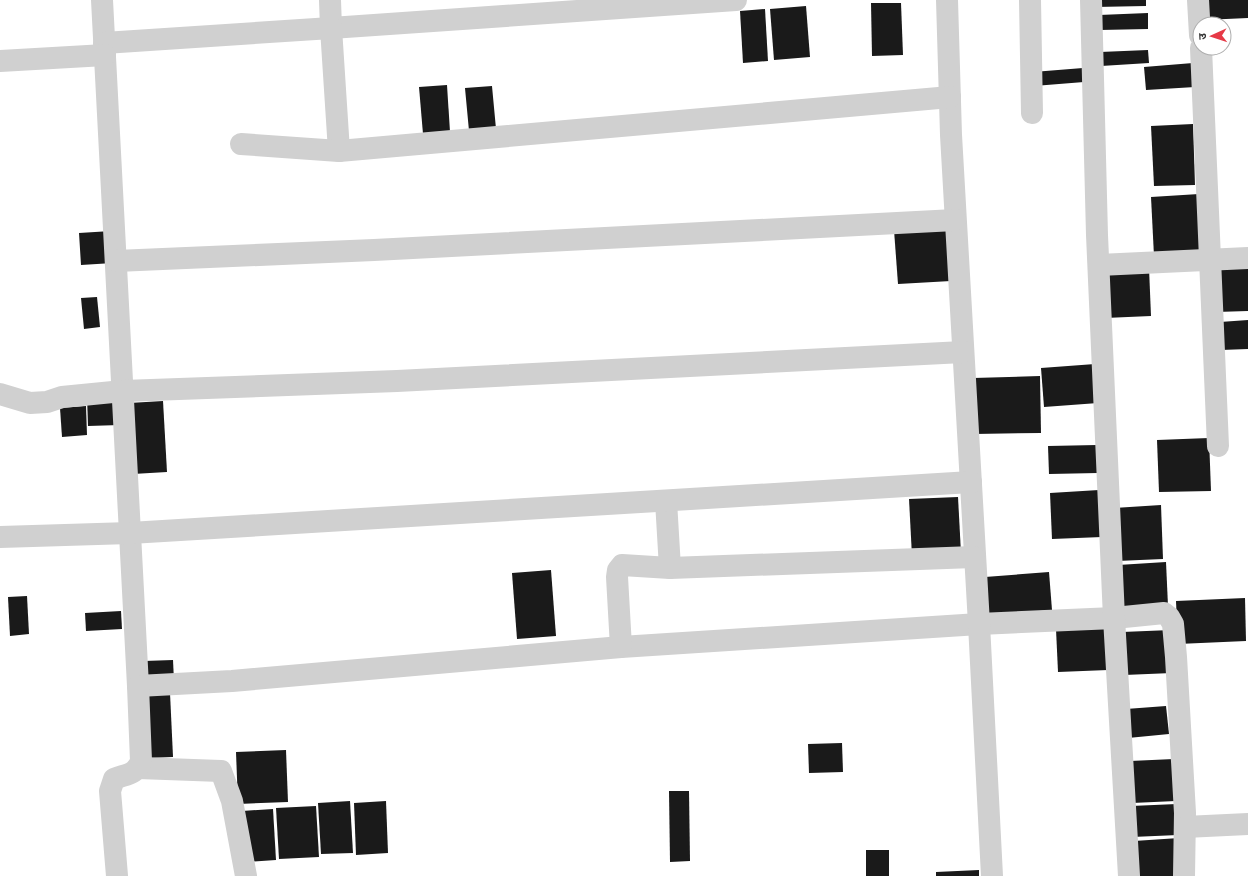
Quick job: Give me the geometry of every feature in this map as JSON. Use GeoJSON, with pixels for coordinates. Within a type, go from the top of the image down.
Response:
{"type":"FeatureCollection","features":[{"type":"Feature","properties":{"kind":"street"},"geometry":{"type":"LineString","coordinates":[[102,0],[141,761],[138,768],[133,773],[114,779],[111,784],[110,791],[117,876]]}},
{"type":"Feature","properties":{"kind":"street"},"geometry":{"type":"LineString","coordinates":[[330,0],[339,151]]}},
{"type":"Feature","properties":{"kind":"street"},"geometry":{"type":"LineString","coordinates":[[0,61],[105,49],[331,28],[736,0]]}},
{"type":"Feature","properties":{"kind":"street"},"geometry":{"type":"LineString","coordinates":[[947,0],[955,220],[971,482],[992,876]]}},
{"type":"Feature","properties":{"kind":"street"},"geometry":{"type":"LineString","coordinates":[[1030,0],[1032,113]]}},
{"type":"Feature","properties":{"kind":"street"},"geometry":{"type":"LineString","coordinates":[[1091,0],[1099,265],[1114,618],[1129,876]]}},
{"type":"Feature","properties":{"kind":"street"},"geometry":{"type":"LineString","coordinates":[[1198,0],[1199,16]]}},
{"type":"Feature","properties":{"kind":"street"},"geometry":{"type":"LineString","coordinates":[[1201,56],[1218,446]]}},
{"type":"Feature","properties":{"kind":"street"},"geometry":{"type":"LineString","coordinates":[[241,144],[339,151],[950,97]]}},
{"type":"Feature","properties":{"kind":"street"},"geometry":{"type":"LineString","coordinates":[[116,261],[374,250],[955,220]]}},
{"type":"Feature","properties":{"kind":"street"},"geometry":{"type":"LineString","coordinates":[[1099,265],[1248,258]]}},
{"type":"Feature","properties":{"kind":"street"},"geometry":{"type":"LineString","coordinates":[[0,394],[30,403],[47,402],[62,397],[123,391],[397,382],[963,352]]}},
{"type":"Feature","properties":{"kind":"street"},"geometry":{"type":"LineString","coordinates":[[0,537],[130,533],[971,482]]}},
{"type":"Feature","properties":{"kind":"street"},"geometry":{"type":"LineString","coordinates":[[666,500],[670,568]]}},
{"type":"Feature","properties":{"kind":"street"},"geometry":{"type":"LineString","coordinates":[[621,647],[618,570],[622,565],[670,568],[974,557]]}},
{"type":"Feature","properties":{"kind":"street"},"geometry":{"type":"LineString","coordinates":[[138,686],[232,681],[621,647],[979,624],[1114,618],[1164,613],[1169,616],[1173,624],[1185,827],[1184,876]]}},
{"type":"Feature","properties":{"kind":"street"},"geometry":{"type":"LineString","coordinates":[[138,768],[221,771],[232,801],[246,876]]}},
{"type":"Feature","properties":{"kind":"street"},"geometry":{"type":"LineString","coordinates":[[1185,827],[1248,824]]}},
{"type":"Feature","properties":{"kind":"building"},"geometry":{"type":"Polygon","coordinates":[[[1095,0],[1146,0],[1146,6],[1095,7],[1095,0]]]}},
{"type":"Feature","properties":{"kind":"building"},"geometry":{"type":"Polygon","coordinates":[[[1203,0],[1248,0],[1248,18],[1232,19],[1232,16],[1204,16],[1203,0]]]}},
{"type":"Feature","properties":{"kind":"building"},"geometry":{"type":"Polygon","coordinates":[[[871,3],[901,3],[903,55],[872,56],[871,3]]]}},
{"type":"Feature","properties":{"kind":"building"},"geometry":{"type":"Polygon","coordinates":[[[806,6],[810,57],[774,60],[770,9],[806,6]]]}},
{"type":"Feature","properties":{"kind":"building"},"geometry":{"type":"Polygon","coordinates":[[[765,9],[768,61],[743,63],[740,11],[765,9]]]}},
{"type":"Feature","properties":{"kind":"building"},"geometry":{"type":"Polygon","coordinates":[[[1148,13],[1148,29],[1100,30],[1099,15],[1148,13]]]}},
{"type":"Feature","properties":{"kind":"building"},"geometry":{"type":"Polygon","coordinates":[[[1148,50],[1149,63],[1101,66],[1100,52],[1148,50]]]}},
{"type":"Feature","properties":{"kind":"building"},"geometry":{"type":"Polygon","coordinates":[[[1193,63],[1195,87],[1146,90],[1144,67],[1193,63]]]}},
{"type":"Feature","properties":{"kind":"building"},"geometry":{"type":"Polygon","coordinates":[[[1083,68],[1084,82],[1034,86],[1033,72],[1083,68]]]}},
{"type":"Feature","properties":{"kind":"building"},"geometry":{"type":"Polygon","coordinates":[[[447,85],[450,132],[423,134],[419,87],[447,85]]]}},
{"type":"Feature","properties":{"kind":"building"},"geometry":{"type":"Polygon","coordinates":[[[492,86],[496,129],[469,131],[465,88],[492,86]]]}},
{"type":"Feature","properties":{"kind":"building"},"geometry":{"type":"Polygon","coordinates":[[[1193,124],[1195,185],[1154,186],[1151,126],[1193,124]]]}},
{"type":"Feature","properties":{"kind":"building"},"geometry":{"type":"Polygon","coordinates":[[[1199,194],[1202,253],[1154,256],[1151,197],[1199,194]]]}},
{"type":"Feature","properties":{"kind":"building"},"geometry":{"type":"Polygon","coordinates":[[[948,227],[951,281],[898,284],[894,230],[948,227]]]}},
{"type":"Feature","properties":{"kind":"building"},"geometry":{"type":"Polygon","coordinates":[[[111,231],[113,263],[81,265],[79,233],[111,231]]]}},
{"type":"Feature","properties":{"kind":"building"},"geometry":{"type":"Polygon","coordinates":[[[1248,264],[1248,311],[1216,312],[1215,265],[1248,264]]]}},
{"type":"Feature","properties":{"kind":"building"},"geometry":{"type":"Polygon","coordinates":[[[1149,268],[1151,316],[1105,318],[1103,270],[1149,268]]]}},
{"type":"Feature","properties":{"kind":"building"},"geometry":{"type":"Polygon","coordinates":[[[97,297],[100,327],[84,329],[81,298],[97,297]]]}},
{"type":"Feature","properties":{"kind":"building"},"geometry":{"type":"Polygon","coordinates":[[[1248,320],[1248,349],[1221,350],[1220,322],[1248,320]]]}},
{"type":"Feature","properties":{"kind":"building"},"geometry":{"type":"Polygon","coordinates":[[[1095,364],[1098,403],[1044,407],[1041,368],[1095,364]]]}},
{"type":"Feature","properties":{"kind":"building"},"geometry":{"type":"Polygon","coordinates":[[[1040,376],[1041,433],[974,434],[973,378],[1040,376]]]}},
{"type":"Feature","properties":{"kind":"building"},"geometry":{"type":"Polygon","coordinates":[[[87,396],[119,396],[120,425],[88,426],[87,396]]]}},
{"type":"Feature","properties":{"kind":"building"},"geometry":{"type":"Polygon","coordinates":[[[163,401],[167,472],[133,474],[129,403],[163,401]]]}},
{"type":"Feature","properties":{"kind":"building"},"geometry":{"type":"Polygon","coordinates":[[[86,406],[87,435],[62,437],[60,408],[86,406]]]}},
{"type":"Feature","properties":{"kind":"building"},"geometry":{"type":"Polygon","coordinates":[[[1209,438],[1211,491],[1159,492],[1157,440],[1209,438]]]}},
{"type":"Feature","properties":{"kind":"building"},"geometry":{"type":"Polygon","coordinates":[[[1097,445],[1098,473],[1049,474],[1048,446],[1097,445]]]}},
{"type":"Feature","properties":{"kind":"building"},"geometry":{"type":"Polygon","coordinates":[[[1099,490],[1102,537],[1052,539],[1050,493],[1099,490]]]}},
{"type":"Feature","properties":{"kind":"building"},"geometry":{"type":"Polygon","coordinates":[[[958,497],[961,553],[912,556],[909,499],[958,497]]]}},
{"type":"Feature","properties":{"kind":"building"},"geometry":{"type":"Polygon","coordinates":[[[1161,505],[1163,559],[1117,561],[1114,508],[1161,505]]]}},
{"type":"Feature","properties":{"kind":"building"},"geometry":{"type":"Polygon","coordinates":[[[1166,562],[1168,606],[1120,608],[1118,565],[1166,562]]]}},
{"type":"Feature","properties":{"kind":"building"},"geometry":{"type":"Polygon","coordinates":[[[551,570],[556,636],[517,639],[512,573],[551,570]]]}},
{"type":"Feature","properties":{"kind":"building"},"geometry":{"type":"Polygon","coordinates":[[[1049,572],[1052,610],[988,615],[985,577],[1049,572]]]}},
{"type":"Feature","properties":{"kind":"building"},"geometry":{"type":"Polygon","coordinates":[[[27,596],[29,634],[10,636],[8,597],[27,596]]]}},
{"type":"Feature","properties":{"kind":"building"},"geometry":{"type":"Polygon","coordinates":[[[1245,598],[1246,641],[1178,644],[1176,601],[1245,598]]]}},
{"type":"Feature","properties":{"kind":"building"},"geometry":{"type":"Polygon","coordinates":[[[121,611],[122,629],[86,631],[85,613],[121,611]]]}},
{"type":"Feature","properties":{"kind":"building"},"geometry":{"type":"Polygon","coordinates":[[[1107,627],[1108,670],[1058,672],[1056,629],[1107,627]]]}},
{"type":"Feature","properties":{"kind":"building"},"geometry":{"type":"Polygon","coordinates":[[[1171,630],[1172,673],[1124,675],[1122,632],[1171,630]]]}},
{"type":"Feature","properties":{"kind":"building"},"geometry":{"type":"Polygon","coordinates":[[[173,660],[174,681],[145,682],[144,661],[173,660]]]}},
{"type":"Feature","properties":{"kind":"building"},"geometry":{"type":"Polygon","coordinates":[[[170,693],[173,757],[147,758],[144,695],[170,693]]]}},
{"type":"Feature","properties":{"kind":"building"},"geometry":{"type":"Polygon","coordinates":[[[1166,706],[1169,734],[1128,738],[1126,709],[1166,706]]]}},
{"type":"Feature","properties":{"kind":"building"},"geometry":{"type":"Polygon","coordinates":[[[842,743],[843,772],[809,773],[808,744],[842,743]]]}},
{"type":"Feature","properties":{"kind":"building"},"geometry":{"type":"Polygon","coordinates":[[[286,750],[288,802],[238,804],[236,752],[286,750]]]}},
{"type":"Feature","properties":{"kind":"building"},"geometry":{"type":"Polygon","coordinates":[[[1174,759],[1176,801],[1132,803],[1130,761],[1174,759]]]}},
{"type":"Feature","properties":{"kind":"building"},"geometry":{"type":"Polygon","coordinates":[[[669,791],[689,791],[690,861],[670,862],[669,791]]]}},
{"type":"Feature","properties":{"kind":"building"},"geometry":{"type":"Polygon","coordinates":[[[350,801],[353,853],[321,854],[318,803],[350,801]]]}},
{"type":"Feature","properties":{"kind":"building"},"geometry":{"type":"Polygon","coordinates":[[[386,801],[388,853],[356,855],[354,803],[386,801]]]}},
{"type":"Feature","properties":{"kind":"building"},"geometry":{"type":"Polygon","coordinates":[[[1177,804],[1178,835],[1132,837],[1131,806],[1177,804]]]}},
{"type":"Feature","properties":{"kind":"building"},"geometry":{"type":"Polygon","coordinates":[[[316,806],[319,857],[279,859],[276,808],[316,806]]]}},
{"type":"Feature","properties":{"kind":"building"},"geometry":{"type":"Polygon","coordinates":[[[273,809],[276,860],[246,862],[242,811],[273,809]]]}},
{"type":"Feature","properties":{"kind":"building"},"geometry":{"type":"Polygon","coordinates":[[[1179,838],[1181,876],[1136,876],[1134,841],[1179,838]]]}},
{"type":"Feature","properties":{"kind":"building"},"geometry":{"type":"Polygon","coordinates":[[[866,850],[889,850],[889,876],[866,876],[866,850]]]}},
{"type":"Feature","properties":{"kind":"building"},"geometry":{"type":"Polygon","coordinates":[[[979,870],[979,876],[936,876],[936,872],[979,870]]]}}]}
